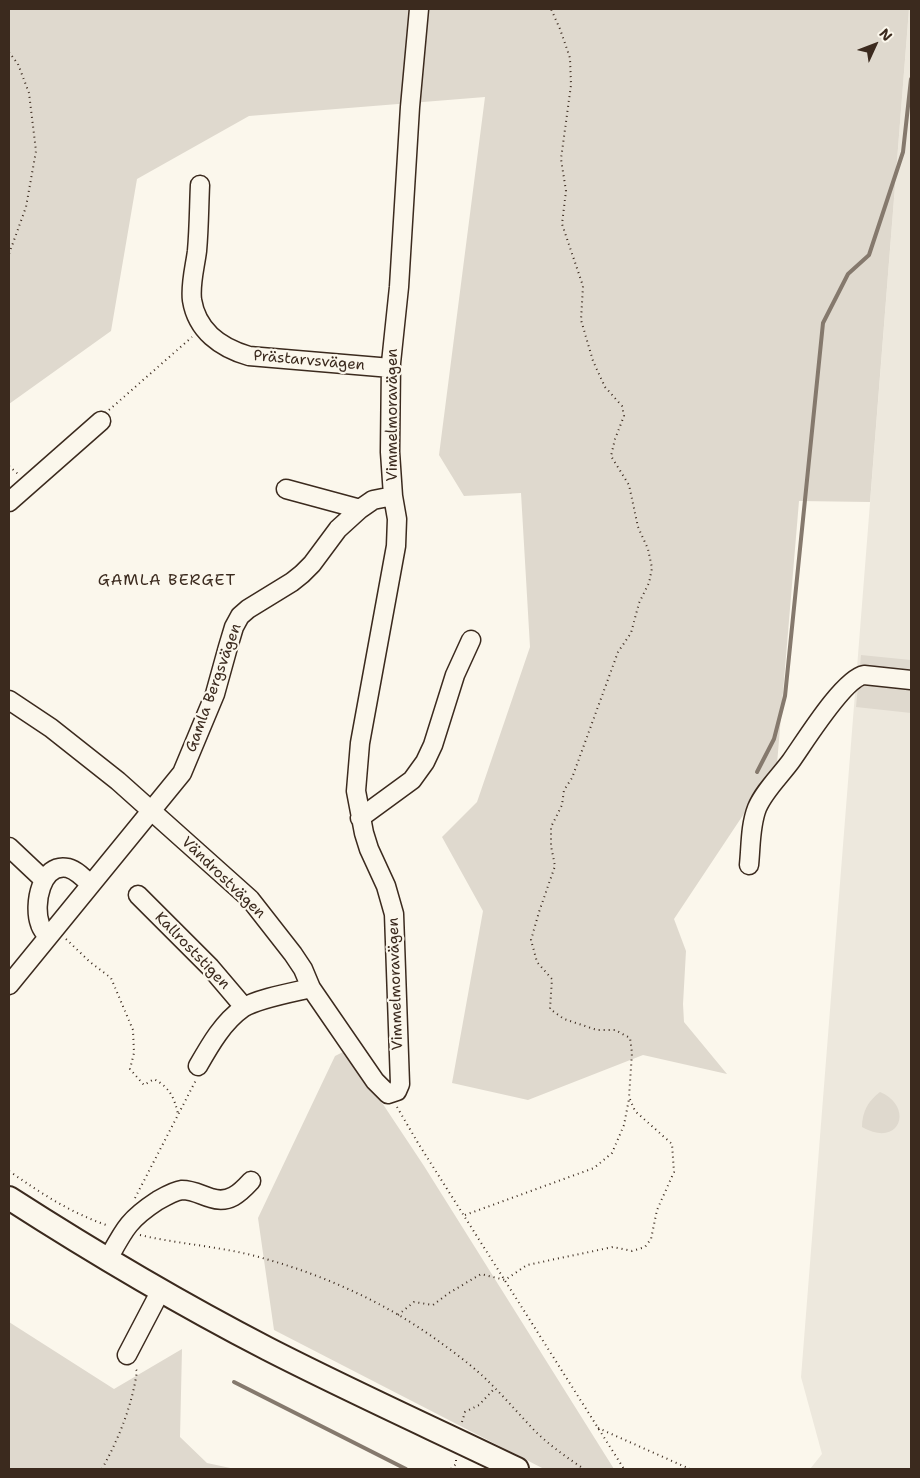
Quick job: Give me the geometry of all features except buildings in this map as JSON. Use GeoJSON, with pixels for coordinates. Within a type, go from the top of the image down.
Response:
{"type":"FeatureCollection","features":[{"type":"Feature","properties":{"kind":"main road"},"geometry":{"type":"LineString","coordinates":[[9,1198],[161,1290],[267,1348],[517,1469]]}},
{"type":"Feature","properties":{"kind":"street","name":"Vimmelmoravägen"},"geometry":{"type":"LineString","coordinates":[[393,1094],[397,1091],[400,1084],[394,914],[386,886],[369,850],[360,818],[356,791],[360,743],[396,546],[396,519],[390,452],[391,368],[419,9]]}},
{"type":"Feature","properties":{"kind":"street","name":"Prästarvsvägen"},"geometry":{"type":"LineString","coordinates":[[200,185],[192,300],[195,313],[208,334],[218,343],[234,352],[249,356],[391,368]]}},
{"type":"Feature","properties":{"kind":"street"},"geometry":{"type":"LineString","coordinates":[[9,502],[101,421]]}},
{"type":"Feature","properties":{"kind":"street"},"geometry":{"type":"LineString","coordinates":[[286,490],[360,509]]}},
{"type":"Feature","properties":{"kind":"street","name":"Gamla Bergsvägen"},"geometry":{"type":"LineString","coordinates":[[9,985],[185,767],[215,694],[234,627],[240,616],[302,574],[312,564],[338,529],[360,509],[373,500],[393,496]]}},
{"type":"Feature","properties":{"kind":"street"},"geometry":{"type":"LineString","coordinates":[[360,818],[412,780],[425,762],[434,745],[455,676],[471,640]]}},
{"type":"Feature","properties":{"kind":"street"},"geometry":{"type":"LineString","coordinates":[[749,865],[753,825],[760,801],[845,688],[858,676],[864,674],[911,680]]}},
{"type":"Feature","properties":{"kind":"street","name":"Vändrostvägen"},"geometry":{"type":"LineString","coordinates":[[9,700],[51,728],[110,775],[250,899],[293,954],[303,969],[311,988],[382,1090],[388,1094],[393,1094]]}},
{"type":"Feature","properties":{"kind":"street"},"geometry":{"type":"LineString","coordinates":[[9,848],[44,880]]}},
{"type":"Feature","properties":{"kind":"street"},"geometry":{"type":"LineString","coordinates":[[51,933],[39,924],[38,908],[38,895],[48,874],[57,868],[69,868],[90,884]]}},
{"type":"Feature","properties":{"kind":"street","name":"Kallroststigen"},"geometry":{"type":"LineString","coordinates":[[138,895],[210,967],[244,1007]]}},
{"type":"Feature","properties":{"kind":"street"},"geometry":{"type":"LineString","coordinates":[[198,1066],[221,1030],[244,1007],[311,988]]}},
{"type":"Feature","properties":{"kind":"street"},"geometry":{"type":"LineString","coordinates":[[108,1259],[131,1221],[163,1198],[180,1190],[197,1191],[212,1199],[233,1198],[251,1181]]}},
{"type":"Feature","properties":{"kind":"street"},"geometry":{"type":"LineString","coordinates":[[127,1355],[161,1290]]}},
{"type":"Feature","properties":{"kind":"path"},"geometry":{"type":"LineString","coordinates":[[465,1215],[594,1168],[612,1153],[624,1125],[629,1097],[632,1053],[630,1038],[614,1030],[597,1030],[564,1019],[550,1009],[552,979],[536,962],[531,940],[555,866],[550,827],[562,805],[564,790],[572,778],[618,652],[631,633],[639,603],[649,583],[652,568],[648,549],[638,527],[629,485],[611,456],[624,416],[622,406],[605,387],[593,362],[581,320],[583,286],[562,224],[566,191],[561,159],[571,85],[570,58],[551,9]]}},
{"type":"Feature","properties":{"kind":"path"},"geometry":{"type":"LineString","coordinates":[[9,52],[18,64],[30,93],[36,151],[26,207],[9,254]]}},
{"type":"Feature","properties":{"kind":"path"},"geometry":{"type":"LineString","coordinates":[[101,421],[100,419],[134,386],[203,327]]}},
{"type":"Feature","properties":{"kind":"path"},"geometry":{"type":"LineString","coordinates":[[51,933],[111,978],[132,1030],[134,1053],[130,1069],[144,1084],[154,1079],[165,1086],[175,1100],[178,1114]]}},
{"type":"Feature","properties":{"kind":"path"},"geometry":{"type":"LineString","coordinates":[[133,1202],[194,1084]]}},
{"type":"Feature","properties":{"kind":"path"},"geometry":{"type":"LineString","coordinates":[[393,1094],[397,1106],[418,1143],[624,1469]]}},
{"type":"Feature","properties":{"kind":"path"},"geometry":{"type":"LineString","coordinates":[[398,1315],[414,1302],[433,1305],[448,1293],[481,1274],[505,1280],[527,1265],[613,1247],[632,1251],[645,1248],[651,1239],[657,1210],[674,1172],[672,1144],[635,1111],[629,1097]]}},
{"type":"Feature","properties":{"kind":"path"},"geometry":{"type":"LineString","coordinates":[[9,1171],[84,1217],[111,1226]]}},
{"type":"Feature","properties":{"kind":"path"},"geometry":{"type":"LineString","coordinates":[[134,1234],[223,1249],[265,1259],[302,1270],[351,1290],[398,1315],[436,1339],[470,1365],[508,1401],[534,1430],[560,1453],[584,1469]]}},
{"type":"Feature","properties":{"kind":"path"},"geometry":{"type":"LineString","coordinates":[[102,1469],[124,1424],[134,1392],[137,1371],[127,1355]]}},
{"type":"Feature","properties":{"kind":"path"},"geometry":{"type":"LineString","coordinates":[[598,1428],[690,1469]]}},
{"type":"Feature","properties":{"kind":"shaded area"},"geometry":{"type":"Polygon","coordinates":[[[9,9],[909,9],[870,502],[799,501],[777,764],[674,919],[686,951],[683,1004],[684,1022],[727,1074],[643,1055],[528,1100],[452,1083],[483,911],[442,837],[477,802],[530,647],[521,493],[464,496],[439,455],[485,97],[249,116],[137,179],[111,331],[9,404],[9,9]]]}},
{"type":"Feature","properties":{"kind":"shaded area"},"geometry":{"type":"Polygon","coordinates":[[[909,9],[911,9],[911,1469],[810,1469],[822,1454],[801,1377],[909,9]]]}},
{"type":"Feature","properties":{"kind":"shaded area"},"geometry":{"type":"Polygon","coordinates":[[[861,655],[911,660],[911,713],[856,707],[861,655]]]}},
{"type":"Feature","properties":{"kind":"shaded area"},"geometry":{"type":"Polygon","coordinates":[[[347,1050],[424,1166],[614,1469],[544,1469],[274,1330],[258,1218],[335,1056],[347,1050]]]}},
{"type":"Feature","properties":{"kind":"shaded area"},"geometry":{"type":"Polygon","coordinates":[[[880,1092],[891,1098],[897,1106],[900,1115],[894,1129],[886,1133],[875,1132],[862,1127],[866,1107],[880,1092]]]}},
{"type":"Feature","properties":{"kind":"shaded area"},"geometry":{"type":"Polygon","coordinates":[[[9,1322],[114,1389],[182,1349],[180,1437],[207,1463],[235,1469],[9,1469],[9,1322]]]}},
{"type":"Feature","properties":{"kind":"waterway"},"geometry":{"type":"LineString","coordinates":[[757,772],[774,739],[785,696],[823,323],[848,274],[869,255],[903,152],[911,79]]}},
{"type":"Feature","properties":{"kind":"waterway"},"geometry":{"type":"LineString","coordinates":[[234,1382],[406,1469]]}},
{"type":"Feature","properties":{"kind":"district","name":"GAMLA BERGET"},"geometry":{"type":"Point","coordinates":[167,581]}}]}
